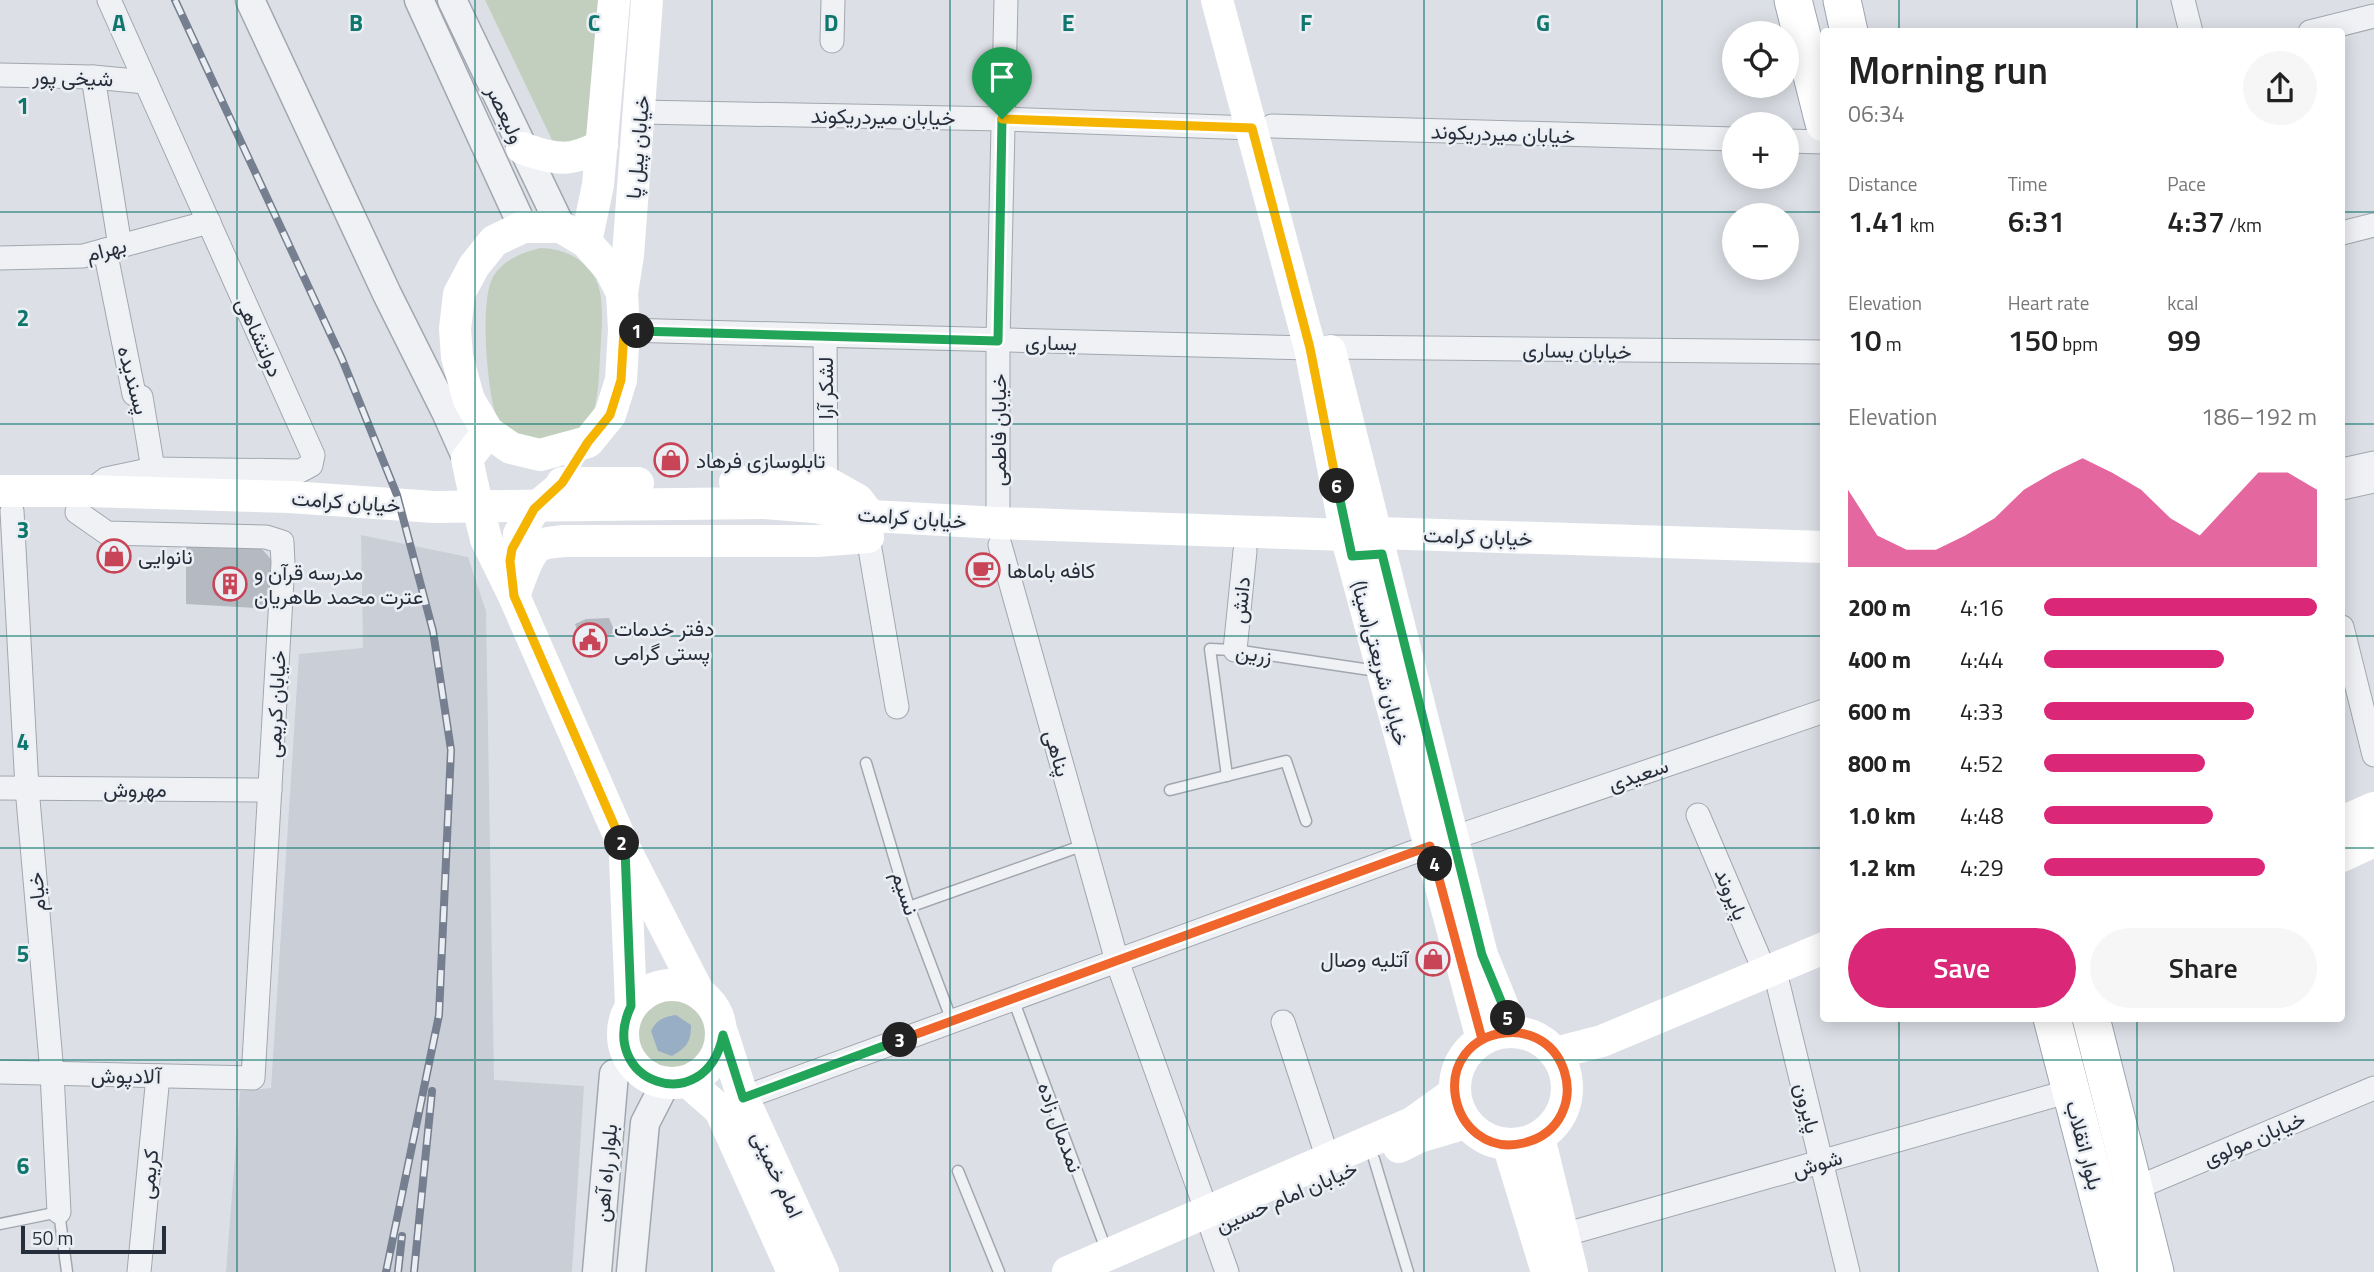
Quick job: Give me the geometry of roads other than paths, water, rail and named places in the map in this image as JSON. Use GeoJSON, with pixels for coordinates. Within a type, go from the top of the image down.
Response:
{"type":"FeatureCollection","features":[{"type":"Feature","properties":{"kind":"main road","name":"خیابان پیل پا"},"geometry":{"type":"LineString","coordinates":[[573,235],[598,185],[614,0]]}},
{"type":"Feature","properties":{"kind":"main road","name":"خیابان پیل پا"},"geometry":{"type":"LineString","coordinates":[[622,293],[628,255],[647,0]]}},
{"type":"Feature","properties":{"kind":"main road","name":"خیابان شریعتی(سینا)"},"geometry":{"type":"LineString","coordinates":[[1217,0],[1262,127]]}},
{"type":"Feature","properties":{"kind":"main road","name":"خیابان شریعتی(سینا)"},"geometry":{"type":"LineString","coordinates":[[1238,0],[1262,127],[1320,348],[1364,545],[1442,842],[1482,1039]]}},
{"type":"Feature","properties":{"kind":"main road"},"geometry":{"type":"LineString","coordinates":[[1793,0],[1820,107]]}},
{"type":"Feature","properties":{"kind":"main road"},"geometry":{"type":"LineString","coordinates":[[1842,0],[1848,28]]}},
{"type":"Feature","properties":{"kind":"main road"},"geometry":{"type":"LineString","coordinates":[[522,148],[547,157],[570,159],[602,145]]}},
{"type":"Feature","properties":{"kind":"main road"},"geometry":{"type":"LineString","coordinates":[[514,596],[510,561],[512,549],[534,509],[559,486],[588,442],[610,415],[621,380],[624,330],[622,293],[610,269],[573,235],[523,228],[494,241],[474,266],[459,294],[455,329],[457,357],[469,400],[488,432],[511,448],[540,455],[588,442]]}},
{"type":"Feature","properties":{"kind":"main road"},"geometry":{"type":"LineString","coordinates":[[488,432],[470,473],[486,539],[514,596],[625,849],[698,991],[712,1004],[720,1018],[723,1035],[719,1051],[707,1070],[677,1083],[646,1077],[631,1063],[624,1041],[623,1022],[631,1006],[645,993],[662,985],[681,985],[698,991]]}},
{"type":"Feature","properties":{"kind":"main road"},"geometry":{"type":"LineString","coordinates":[[514,596],[531,556],[536,548],[544,543],[816,541],[869,527],[858,500],[826,482],[559,486]]}},
{"type":"Feature","properties":{"kind":"main road","name":"خیابان کرامت"},"geometry":{"type":"LineString","coordinates":[[4,504],[290,497],[434,507],[765,503],[814,507],[869,527],[1245,551],[1364,545],[1820,547]]}},
{"type":"Feature","properties":{"kind":"main road","name":"خیابان کرامت"},"geometry":{"type":"LineString","coordinates":[[999,534],[1364,545],[1820,566]]}},
{"type":"Feature","properties":{"kind":"main road","name":"خیابان شریعتی(سینا)"},"geometry":{"type":"LineString","coordinates":[[1364,545],[1383,672],[1482,955],[1513,1031]]}},
{"type":"Feature","properties":{"kind":"main road"},"geometry":{"type":"LineString","coordinates":[[2345,821],[2374,808]]}},
{"type":"Feature","properties":{"kind":"main road"},"geometry":{"type":"LineString","coordinates":[[2345,855],[2374,841]]}},
{"type":"Feature","properties":{"kind":"main road"},"geometry":{"type":"LineString","coordinates":[[625,849],[631,1006]]}},
{"type":"Feature","properties":{"kind":"main road"},"geometry":{"type":"LineString","coordinates":[[1567,1082],[1609,1056],[1771,978],[1820,950]]}},
{"type":"Feature","properties":{"kind":"main road"},"geometry":{"type":"LineString","coordinates":[[1555,1053],[1602,1041],[1771,978],[1820,966]]}},
{"type":"Feature","properties":{"kind":"main road","name":"بلوار انقلاب"},"geometry":{"type":"LineString","coordinates":[[2053,1022],[2118,1272]]}},
{"type":"Feature","properties":{"kind":"main road","name":"بلوار انقلاب"},"geometry":{"type":"LineString","coordinates":[[2092,1022],[2155,1272]]}},
{"type":"Feature","properties":{"kind":"main road"},"geometry":{"type":"LineString","coordinates":[[1513,1031],[1529,1034],[1544,1042],[1555,1053],[1567,1082],[1567,1098],[1562,1114],[1552,1127],[1539,1137],[1524,1143],[1508,1144],[1485,1138],[1466,1123],[1458,1109],[1454,1093],[1460,1062],[1470,1049],[1482,1039],[1513,1031]]}},
{"type":"Feature","properties":{"kind":"main road","name":"امام خمینی"},"geometry":{"type":"LineString","coordinates":[[723,1035],[743,1098],[822,1272]]}},
{"type":"Feature","properties":{"kind":"main road","name":"امام خمینی"},"geometry":{"type":"LineString","coordinates":[[677,1083],[720,1110],[793,1272]]}},
{"type":"Feature","properties":{"kind":"main road","name":"خیابان امام حسین"},"geometry":{"type":"LineString","coordinates":[[1068,1272],[1108,1263],[1209,1219],[1328,1159],[1412,1123],[1454,1093]]}},
{"type":"Feature","properties":{"kind":"main road","name":"خیابان امام حسین"},"geometry":{"type":"LineString","coordinates":[[1209,1219],[1374,1159],[1419,1137],[1466,1123]]}},
{"type":"Feature","properties":{"kind":"main road"},"geometry":{"type":"LineString","coordinates":[[1539,1137],[1572,1272]]}},
{"type":"Feature","properties":{"kind":"main road"},"geometry":{"type":"LineString","coordinates":[[1508,1144],[1547,1272]]}},
{"type":"Feature","properties":{"kind":"street","name":"دولتشاهی"},"geometry":{"type":"LineString","coordinates":[[83,502],[106,478],[153,470],[300,471],[311,465],[313,455],[109,0]]}},
{"type":"Feature","properties":{"kind":"street"},"geometry":{"type":"LineString","coordinates":[[250,0],[381,282],[446,412],[470,473]]}},
{"type":"Feature","properties":{"kind":"street","name":"ولیعصر"},"geometry":{"type":"LineString","coordinates":[[419,0],[523,228]]}},
{"type":"Feature","properties":{"kind":"street","name":"ولیعصر"},"geometry":{"type":"LineString","coordinates":[[452,0],[522,148],[573,235]]}},
{"type":"Feature","properties":{"kind":"street"},"geometry":{"type":"LineString","coordinates":[[832,41],[833,0]]}},
{"type":"Feature","properties":{"kind":"street","name":"خیابان فاطمی"},"geometry":{"type":"LineString","coordinates":[[999,534],[998,341],[1006,0]]}},
{"type":"Feature","properties":{"kind":"street"},"geometry":{"type":"LineString","coordinates":[[2183,0],[2190,28]]}},
{"type":"Feature","properties":{"kind":"street"},"geometry":{"type":"LineString","coordinates":[[2326,28],[2374,16]]}},
{"type":"Feature","properties":{"kind":"street","name":"شیخی پور"},"geometry":{"type":"LineString","coordinates":[[0,75],[93,77],[146,82]]}},
{"type":"Feature","properties":{"kind":"street","name":"پسندیده"},"geometry":{"type":"LineString","coordinates":[[93,77],[134,394],[141,397],[153,470]]}},
{"type":"Feature","properties":{"kind":"street","name":"خیابان میردریکوند"},"geometry":{"type":"LineString","coordinates":[[640,112],[1722,139]]}},
{"type":"Feature","properties":{"kind":"street"},"geometry":{"type":"LineString","coordinates":[[1799,141],[1820,142]]}},
{"type":"Feature","properties":{"kind":"street","name":"بهرام"},"geometry":{"type":"LineString","coordinates":[[0,258],[83,256],[209,222]]}},
{"type":"Feature","properties":{"kind":"street"},"geometry":{"type":"LineString","coordinates":[[2345,232],[2374,225]]}},
{"type":"Feature","properties":{"kind":"street","name":"یساری"},"geometry":{"type":"LineString","coordinates":[[624,330],[1320,348]]}},
{"type":"Feature","properties":{"kind":"street","name":"لشکر آرا"},"geometry":{"type":"LineString","coordinates":[[825,336],[826,482]]}},
{"type":"Feature","properties":{"kind":"street","name":"خیابان یساری"},"geometry":{"type":"LineString","coordinates":[[1320,348],[1820,352]]}},
{"type":"Feature","properties":{"kind":"street"},"geometry":{"type":"LineString","coordinates":[[2345,469],[2374,463]]}},
{"type":"Feature","properties":{"kind":"street"},"geometry":{"type":"LineString","coordinates":[[2345,487],[2374,481]]}},
{"type":"Feature","properties":{"kind":"street","name":"خیابان کریمی"},"geometry":{"type":"LineString","coordinates":[[83,502],[107,533],[266,537],[282,542],[284,563],[253,1078]]}},
{"type":"Feature","properties":{"kind":"street","name":"خیام"},"geometry":{"type":"LineString","coordinates":[[4,504],[52,1073],[59,1212]]}},
{"type":"Feature","properties":{"kind":"street"},"geometry":{"type":"LineString","coordinates":[[869,527],[897,707]]}},
{"type":"Feature","properties":{"kind":"street","name":"پناهی"},"geometry":{"type":"LineString","coordinates":[[999,534],[1117,961],[1209,1219]]}},
{"type":"Feature","properties":{"kind":"street","name":"دانش"},"geometry":{"type":"LineString","coordinates":[[1235,650],[1245,551]]}},
{"type":"Feature","properties":{"kind":"street"},"geometry":{"type":"LineString","coordinates":[[2345,639],[2374,755]]}},
{"type":"Feature","properties":{"kind":"street","name":"سعیدی"},"geometry":{"type":"LineString","coordinates":[[743,1098],[1442,842],[1820,712]]}},
{"type":"Feature","properties":{"kind":"street","name":"مهروش"},"geometry":{"type":"LineString","coordinates":[[0,788],[270,790]]}},
{"type":"Feature","properties":{"kind":"street","name":"پایروند"},"geometry":{"type":"LineString","coordinates":[[1698,815],[1771,978]]}},
{"type":"Feature","properties":{"kind":"street","name":"پایرون"},"geometry":{"type":"LineString","coordinates":[[1771,978],[1848,1272]]}},
{"type":"Feature","properties":{"kind":"street"},"geometry":{"type":"LineString","coordinates":[[1283,1022],[1328,1159]]}},
{"type":"Feature","properties":{"kind":"street","name":"آلادپوش"},"geometry":{"type":"LineString","coordinates":[[0,1072],[253,1078]]}},
{"type":"Feature","properties":{"kind":"street","name":"بلوار راه آهن"},"geometry":{"type":"LineString","coordinates":[[597,1272],[614,1074]]}},
{"type":"Feature","properties":{"kind":"street","name":"کریمی"},"geometry":{"type":"LineString","coordinates":[[139,1272],[158,1076]]}},
{"type":"Feature","properties":{"kind":"street","name":"بلوار راه آهن"},"geometry":{"type":"LineString","coordinates":[[631,1272],[645,1123],[677,1083]]}},
{"type":"Feature","properties":{"kind":"street","name":"خیابان مولوی"},"geometry":{"type":"LineString","coordinates":[[2134,1189],[2374,1088]]}},
{"type":"Feature","properties":{"kind":"street","name":"شوش"},"geometry":{"type":"LineString","coordinates":[[1563,1236],[2070,1091]]}},
{"type":"Feature","properties":{"kind":"street"},"geometry":{"type":"LineString","coordinates":[[1209,1219],[1227,1272]]}},
{"type":"Feature","properties":{"kind":"lane","name":"زرین"},"geometry":{"type":"LineString","coordinates":[[1227,776],[1210,649],[1235,650],[1383,672]]}},
{"type":"Feature","properties":{"kind":"lane"},"geometry":{"type":"LineString","coordinates":[[1170,790],[1286,761],[1306,821]]}},
{"type":"Feature","properties":{"kind":"lane","name":"نسیم"},"geometry":{"type":"LineString","coordinates":[[866,764],[909,907],[952,1021]]}},
{"type":"Feature","properties":{"kind":"lane"},"geometry":{"type":"LineString","coordinates":[[909,907],[1084,845]]}},
{"type":"Feature","properties":{"kind":"lane","name":"نمدمال زاده"},"geometry":{"type":"LineString","coordinates":[[1013,999],[1108,1263]]}},
{"type":"Feature","properties":{"kind":"lane"},"geometry":{"type":"LineString","coordinates":[[1374,1159],[1408,1272]]}},
{"type":"Feature","properties":{"kind":"lane"},"geometry":{"type":"LineString","coordinates":[[958,1171],[999,1272]]}},
{"type":"Feature","properties":{"kind":"lane"},"geometry":{"type":"LineString","coordinates":[[0,1224],[59,1212]]}},
{"type":"Feature","properties":{"kind":"lane","name":"خیام"},"geometry":{"type":"LineString","coordinates":[[59,1212],[67,1272]]}},
{"type":"Feature","properties":{"kind":"water"},"geometry":{"type":"Polygon","coordinates":[[[676,1015],[691,1025],[691,1031],[687,1044],[672,1056],[658,1051],[651,1031],[661,1019],[676,1015]]]}},
{"type":"Feature","properties":{"kind":"railway"},"geometry":{"type":"LineString","coordinates":[[175,0],[342,359],[397,495],[433,631],[451,750],[439,1015],[386,1272]]}},
{"type":"Feature","properties":{"kind":"railway"},"geometry":{"type":"LineString","coordinates":[[414,1272],[432,1091]]}},
{"type":"Feature","properties":{"kind":"railway"},"geometry":{"type":"LineString","coordinates":[[398,1272],[402,1236]]}},
{"type":"Feature","properties":{"kind":"place","name":"تابلوسازی فرهاد"},"geometry":{"type":"Point","coordinates":[671,460]}},
{"type":"Feature","properties":{"kind":"place","name":"نانوایی"},"geometry":{"type":"Point","coordinates":[114,556]}},
{"type":"Feature","properties":{"kind":"place","name":"کافه باماها"},"geometry":{"type":"Point","coordinates":[983,570]}},
{"type":"Feature","properties":{"kind":"place","name":"مدرسه قرآن و عترت محمد طاهریان"},"geometry":{"type":"Point","coordinates":[230,584]}},
{"type":"Feature","properties":{"kind":"place","name":"دفتر خدمات پستی گرامی"},"geometry":{"type":"Point","coordinates":[590,640]}},
{"type":"Feature","properties":{"kind":"place","name":"آتلیه وصال"},"geometry":{"type":"Point","coordinates":[1433,959]}}]}
